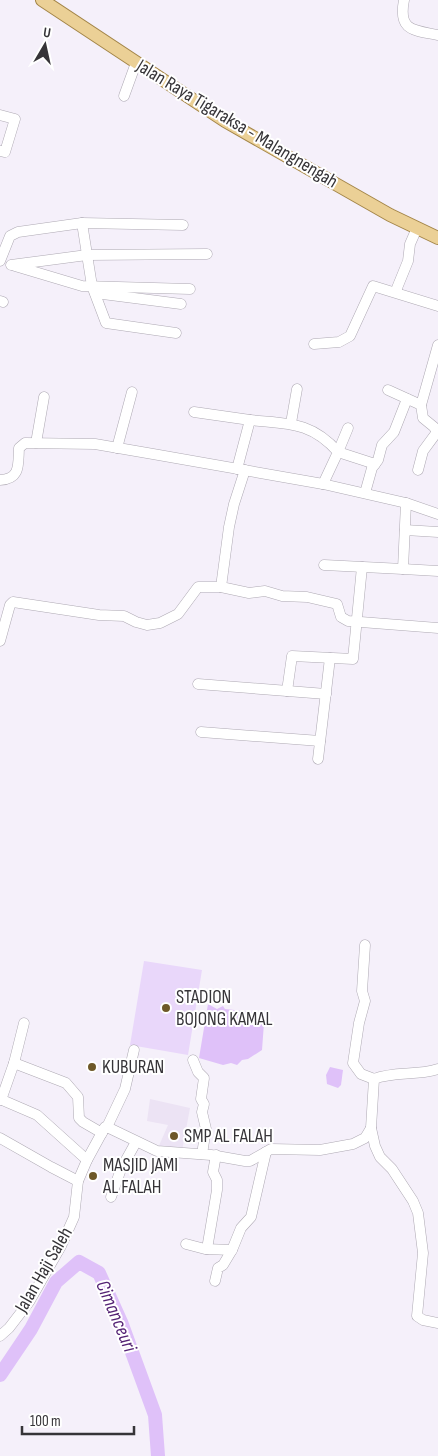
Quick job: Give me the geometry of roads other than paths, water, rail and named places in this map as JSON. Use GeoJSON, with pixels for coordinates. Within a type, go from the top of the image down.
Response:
{"type":"FeatureCollection","features":[{"type":"Feature","properties":{"kind":"main road","name":"Jalan Raya Tigaraksa - Malangnengah"},"geometry":{"type":"LineString","coordinates":[[42,0],[225,121],[369,203],[438,238]]}},
{"type":"Feature","properties":{"kind":"street"},"geometry":{"type":"LineString","coordinates":[[404,0],[402,14],[405,24],[411,29],[438,35]]}},
{"type":"Feature","properties":{"kind":"street"},"geometry":{"type":"LineString","coordinates":[[124,96],[136,63]]}},
{"type":"Feature","properties":{"kind":"street"},"geometry":{"type":"LineString","coordinates":[[0,115],[15,120],[5,152],[0,151]]}},
{"type":"Feature","properties":{"kind":"street"},"geometry":{"type":"LineString","coordinates":[[82,223],[94,290],[106,323],[176,333]]}},
{"type":"Feature","properties":{"kind":"street"},"geometry":{"type":"LineString","coordinates":[[181,304],[94,290],[0,261],[10,236],[18,232],[82,223],[183,225]]}},
{"type":"Feature","properties":{"kind":"street"},"geometry":{"type":"LineString","coordinates":[[397,292],[408,261],[410,244],[416,228]]}},
{"type":"Feature","properties":{"kind":"street"},"geometry":{"type":"LineString","coordinates":[[11,265],[87,255],[207,254]]}},
{"type":"Feature","properties":{"kind":"street"},"geometry":{"type":"LineString","coordinates":[[314,344],[339,342],[350,336],[372,287],[376,286],[397,292],[400,296],[438,306]]}},
{"type":"Feature","properties":{"kind":"street"},"geometry":{"type":"LineString","coordinates":[[94,290],[190,289]]}},
{"type":"Feature","properties":{"kind":"street"},"geometry":{"type":"LineString","coordinates":[[418,470],[426,446],[437,433],[434,427],[423,418],[421,405],[438,345]]}},
{"type":"Feature","properties":{"kind":"street"},"geometry":{"type":"LineString","coordinates":[[291,423],[298,389]]}},
{"type":"Feature","properties":{"kind":"street"},"geometry":{"type":"LineString","coordinates":[[388,390],[421,405]]}},
{"type":"Feature","properties":{"kind":"street"},"geometry":{"type":"LineString","coordinates":[[117,448],[132,392]]}},
{"type":"Feature","properties":{"kind":"street"},"geometry":{"type":"LineString","coordinates":[[36,443],[44,397]]}},
{"type":"Feature","properties":{"kind":"street"},"geometry":{"type":"LineString","coordinates":[[365,493],[372,468],[378,460],[384,440],[394,432],[407,400]]}},
{"type":"Feature","properties":{"kind":"street"},"geometry":{"type":"LineString","coordinates":[[194,412],[250,420],[291,423],[306,428],[330,444],[338,452],[375,464]]}},
{"type":"Feature","properties":{"kind":"street"},"geometry":{"type":"LineString","coordinates":[[221,587],[229,527],[250,420]]}},
{"type":"Feature","properties":{"kind":"street"},"geometry":{"type":"LineString","coordinates":[[322,484],[348,428]]}},
{"type":"Feature","properties":{"kind":"street"},"geometry":{"type":"LineString","coordinates":[[0,480],[8,480],[14,476],[17,469],[19,448],[25,443],[95,444],[322,484],[406,503],[438,514]]}},
{"type":"Feature","properties":{"kind":"street"},"geometry":{"type":"LineString","coordinates":[[402,569],[406,503]]}},
{"type":"Feature","properties":{"kind":"street"},"geometry":{"type":"LineString","coordinates":[[405,530],[438,532]]}},
{"type":"Feature","properties":{"kind":"street"},"geometry":{"type":"LineString","coordinates":[[324,565],[438,571]]}},
{"type":"Feature","properties":{"kind":"street"},"geometry":{"type":"LineString","coordinates":[[287,691],[292,656],[353,659],[362,567]]}},
{"type":"Feature","properties":{"kind":"street"},"geometry":{"type":"LineString","coordinates":[[0,641],[10,605],[13,602],[124,616],[147,625],[162,622],[178,614],[198,587],[221,587],[241,592],[265,591],[282,596],[307,597],[337,604],[344,620],[438,628]]}},
{"type":"Feature","properties":{"kind":"street"},"geometry":{"type":"LineString","coordinates":[[318,758],[330,658]]}},
{"type":"Feature","properties":{"kind":"street"},"geometry":{"type":"LineString","coordinates":[[198,684],[326,694]]}},
{"type":"Feature","properties":{"kind":"street"},"geometry":{"type":"LineString","coordinates":[[201,732],[320,741]]}},
{"type":"Feature","properties":{"kind":"street"},"geometry":{"type":"LineString","coordinates":[[365,945],[362,991],[365,1001],[359,1023],[353,1063],[361,1074],[374,1079],[384,1076],[416,1074],[438,1069]]}},
{"type":"Feature","properties":{"kind":"street"},"geometry":{"type":"LineString","coordinates":[[24,1023],[14,1063],[1,1100],[37,1115],[87,1160]]}},
{"type":"Feature","properties":{"kind":"street","name":"Jalan Haji Saleh"},"geometry":{"type":"LineString","coordinates":[[0,1336],[9,1328],[29,1302],[61,1246],[74,1217],[78,1181],[87,1160],[105,1130],[125,1089],[134,1050]]}},
{"type":"Feature","properties":{"kind":"street"},"geometry":{"type":"LineString","coordinates":[[193,1060],[198,1072],[204,1078],[201,1099],[204,1104],[202,1112],[206,1129],[202,1154]]}},
{"type":"Feature","properties":{"kind":"street"},"geometry":{"type":"LineString","coordinates":[[14,1063],[66,1083],[78,1097],[79,1118],[83,1122],[157,1151],[216,1155],[250,1161],[275,1149],[320,1150],[353,1144],[365,1138],[371,1128]]}},
{"type":"Feature","properties":{"kind":"street"},"geometry":{"type":"LineString","coordinates":[[374,1079],[371,1128],[378,1152],[416,1208],[423,1253],[418,1318],[438,1323]]}},
{"type":"Feature","properties":{"kind":"street"},"geometry":{"type":"LineString","coordinates":[[0,1138],[51,1168],[78,1181]]}},
{"type":"Feature","properties":{"kind":"street"},"geometry":{"type":"LineString","coordinates":[[111,1197],[121,1169],[136,1142]]}},
{"type":"Feature","properties":{"kind":"street"},"geometry":{"type":"LineString","coordinates":[[215,1281],[218,1268],[223,1265],[232,1250],[241,1228],[251,1217],[266,1152]]}},
{"type":"Feature","properties":{"kind":"street"},"geometry":{"type":"LineString","coordinates":[[208,1249],[208,1235],[217,1190],[217,1180],[213,1172],[216,1155]]}},
{"type":"Feature","properties":{"kind":"street"},"geometry":{"type":"LineString","coordinates":[[186,1244],[208,1249],[232,1250]]}},
{"type":"Feature","properties":{"kind":"waterway","name":"Cimanceuri"},"geometry":{"type":"LineString","coordinates":[[0,1375],[31,1329],[56,1282],[79,1262],[99,1273],[121,1322],[155,1415],[158,1456]]}},
{"type":"Feature","properties":{"kind":"place","name":"STADION BOJONG KAMAL"},"geometry":{"type":"Point","coordinates":[166,1008]}},
{"type":"Feature","properties":{"kind":"place","name":"KUBURAN"},"geometry":{"type":"Point","coordinates":[92,1067]}},
{"type":"Feature","properties":{"kind":"place","name":"SMP AL FALAH"},"geometry":{"type":"Point","coordinates":[174,1136]}},
{"type":"Feature","properties":{"kind":"place","name":"MASJID JAMI AL FALAH"},"geometry":{"type":"Point","coordinates":[93,1176]}}]}
